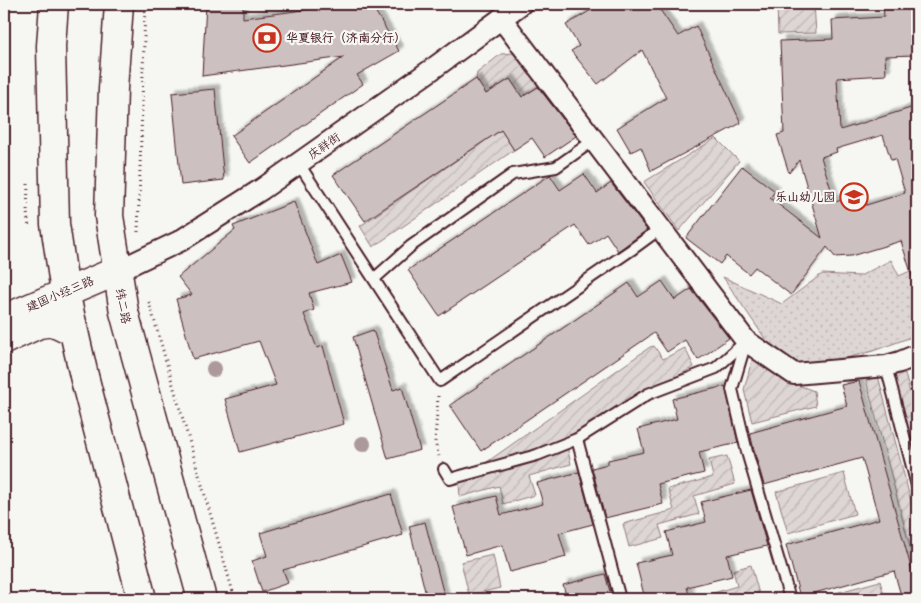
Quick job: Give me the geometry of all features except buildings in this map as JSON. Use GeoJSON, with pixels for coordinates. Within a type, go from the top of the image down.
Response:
{"type":"FeatureCollection","features":[{"type":"Feature","properties":{"kind":"main road"},"geometry":{"type":"LineString","coordinates":[[54,4],[51,46],[55,224],[64,292],[142,599]]}},
{"type":"Feature","properties":{"kind":"main road","name":"纬二路"},"geometry":{"type":"LineString","coordinates":[[119,4],[113,89],[109,216],[127,266],[124,312],[202,599]]}},
{"type":"Feature","properties":{"kind":"main road","name":"建国小经三路"},"geometry":{"type":"LineString","coordinates":[[4,319],[127,266]]}},
{"type":"Feature","properties":{"kind":"main road"},"geometry":{"type":"LineString","coordinates":[[4,340],[39,324],[54,322],[74,331]]}},
{"type":"Feature","properties":{"kind":"street","name":"庆祥街"},"geometry":{"type":"LineString","coordinates":[[127,266],[180,241],[298,164],[521,4]]}},
{"type":"Feature","properties":{"kind":"street"},"geometry":{"type":"LineString","coordinates":[[502,18],[746,341],[794,374],[886,366],[917,355]]}},
{"type":"Feature","properties":{"kind":"lane"},"geometry":{"type":"LineString","coordinates":[[374,279],[411,246],[513,174],[556,167],[594,140]]}},
{"type":"Feature","properties":{"kind":"lane"},"geometry":{"type":"LineString","coordinates":[[298,164],[440,381],[631,250],[660,228]]}},
{"type":"Feature","properties":{"kind":"lane"},"geometry":{"type":"LineString","coordinates":[[444,469],[450,479],[537,455],[577,439],[648,394],[716,368],[746,341]]}},
{"type":"Feature","properties":{"kind":"lane"},"geometry":{"type":"LineString","coordinates":[[746,341],[732,389],[747,452],[790,599]]}},
{"type":"Feature","properties":{"kind":"lane"},"geometry":{"type":"LineString","coordinates":[[886,366],[917,486]]}},
{"type":"Feature","properties":{"kind":"lane"},"geometry":{"type":"LineString","coordinates":[[577,439],[620,599]]}},
{"type":"Feature","properties":{"kind":"path"},"geometry":{"type":"LineString","coordinates":[[127,266],[145,4]]}},
{"type":"Feature","properties":{"kind":"path"},"geometry":{"type":"LineString","coordinates":[[148,299],[235,599]]}},
{"type":"Feature","properties":{"kind":"path"},"geometry":{"type":"LineString","coordinates":[[440,381],[436,411],[435,442],[444,469]]}},
{"type":"Feature","properties":{"kind":"shaded area"},"geometry":{"type":"Polygon","coordinates":[[[777,4],[814,4],[816,33],[778,34],[777,4]]]}},
{"type":"Feature","properties":{"kind":"shaded area"},"geometry":{"type":"Polygon","coordinates":[[[513,53],[519,57],[542,84],[522,97],[510,79],[486,94],[476,79],[477,73],[501,54],[513,53]]]}},
{"type":"Feature","properties":{"kind":"shaded area"},"geometry":{"type":"Polygon","coordinates":[[[501,130],[514,150],[373,247],[360,226],[501,130]]]}},
{"type":"Feature","properties":{"kind":"shaded area"},"geometry":{"type":"Polygon","coordinates":[[[716,138],[739,161],[679,231],[644,182],[716,138]]]}},
{"type":"Feature","properties":{"kind":"shaded area"},"geometry":{"type":"Polygon","coordinates":[[[891,260],[899,276],[917,268],[917,335],[873,351],[808,368],[779,359],[723,277],[782,304],[822,274],[860,276],[891,260]]]}},
{"type":"Feature","properties":{"kind":"shaded area"},"geometry":{"type":"Polygon","coordinates":[[[654,346],[663,359],[685,348],[694,367],[565,438],[571,464],[529,476],[535,495],[503,504],[499,486],[460,497],[458,471],[487,462],[654,346]]]}},
{"type":"Feature","properties":{"kind":"shaded area"},"geometry":{"type":"Polygon","coordinates":[[[753,356],[793,383],[814,391],[816,406],[752,422],[744,390],[753,356]]]}},
{"type":"Feature","properties":{"kind":"shaded area"},"geometry":{"type":"Polygon","coordinates":[[[904,370],[917,419],[917,469],[892,373],[904,370]]]}},
{"type":"Feature","properties":{"kind":"shaded area"},"geometry":{"type":"Polygon","coordinates":[[[878,376],[917,524],[917,574],[866,380],[878,376]]]}},
{"type":"Feature","properties":{"kind":"shaded area"},"geometry":{"type":"Polygon","coordinates":[[[727,456],[735,484],[694,496],[699,514],[659,525],[663,538],[629,547],[623,524],[674,510],[668,489],[713,477],[709,460],[727,456]]]}},
{"type":"Feature","properties":{"kind":"shaded area"},"geometry":{"type":"Polygon","coordinates":[[[844,473],[855,514],[788,533],[776,492],[844,473]]]}},
{"type":"Feature","properties":{"kind":"shaded area"},"geometry":{"type":"Polygon","coordinates":[[[493,555],[500,588],[469,595],[461,562],[493,555]]]}},
{"type":"Feature","properties":{"kind":"shaded area"},"geometry":{"type":"Polygon","coordinates":[[[751,565],[759,594],[740,599],[693,599],[737,586],[733,570],[751,565]]]}},
{"type":"Feature","properties":{"kind":"shaded area"},"geometry":{"type":"Polygon","coordinates":[[[880,581],[885,599],[813,599],[880,581]]]}},
{"type":"Feature","properties":{"kind":"place","name":"华夏银行（济南分行）"},"geometry":{"type":"Point","coordinates":[267,38]}},
{"type":"Feature","properties":{"kind":"place","name":"乐山幼儿园"},"geometry":{"type":"Point","coordinates":[854,197]}}]}
